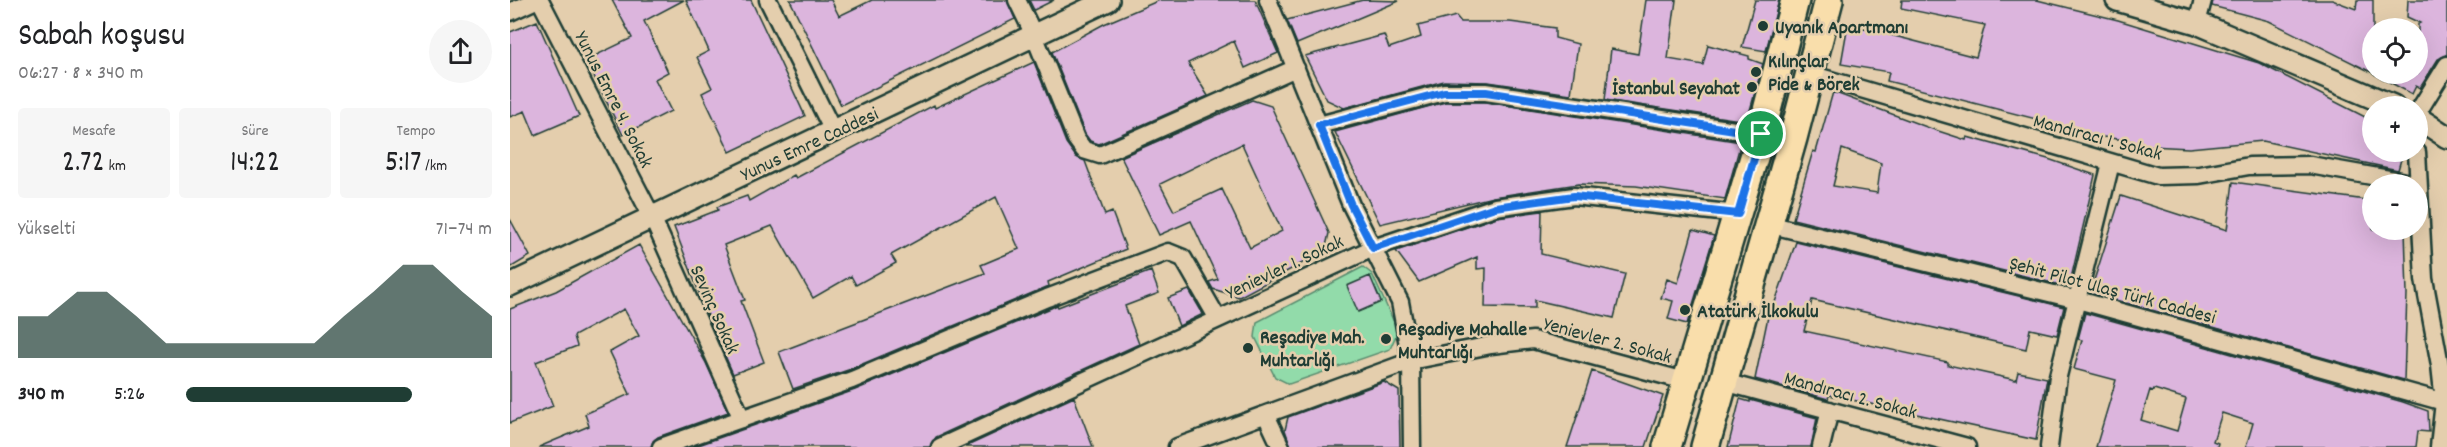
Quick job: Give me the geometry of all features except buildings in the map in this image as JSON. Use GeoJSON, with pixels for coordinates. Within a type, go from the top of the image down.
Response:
{"type":"FeatureCollection","features":[{"type":"Feature","properties":{"kind":"main road"},"geometry":{"type":"LineString","coordinates":[[1667,447],[1761,134],[1795,0]]}},
{"type":"Feature","properties":{"kind":"main road"},"geometry":{"type":"LineString","coordinates":[[1705,447],[1829,0]]}},
{"type":"Feature","properties":{"kind":"street"},"geometry":{"type":"LineString","coordinates":[[510,12],[538,0]]}},
{"type":"Feature","properties":{"kind":"street","name":"Yunus Emre 4. Sokak"},"geometry":{"type":"LineString","coordinates":[[538,0],[652,217]]}},
{"type":"Feature","properties":{"kind":"street"},"geometry":{"type":"LineString","coordinates":[[768,0],[833,131]]}},
{"type":"Feature","properties":{"kind":"street"},"geometry":{"type":"LineString","coordinates":[[1017,0],[1034,35],[1076,139],[1084,150],[1100,155],[1296,68]]}},
{"type":"Feature","properties":{"kind":"street","name":"Yunus Emre Caddesi"},"geometry":{"type":"LineString","coordinates":[[510,285],[1108,0]]}},
{"type":"Feature","properties":{"kind":"street"},"geometry":{"type":"LineString","coordinates":[[1268,0],[1351,205],[1400,302],[1411,361],[1412,447]]}},
{"type":"Feature","properties":{"kind":"street"},"geometry":{"type":"LineString","coordinates":[[2117,0],[2197,23],[2369,96]]}},
{"type":"Feature","properties":{"kind":"street"},"geometry":{"type":"LineString","coordinates":[[2197,23],[2203,0]]}},
{"type":"Feature","properties":{"kind":"street"},"geometry":{"type":"LineString","coordinates":[[2428,96],[2447,65]]}},
{"type":"Feature","properties":{"kind":"street","name":"Mandıracı 1. Sokak"},"geometry":{"type":"LineString","coordinates":[[1810,74],[2158,176],[2199,175],[2249,165],[2310,165],[2362,175]]}},
{"type":"Feature","properties":{"kind":"street"},"geometry":{"type":"LineString","coordinates":[[1319,125],[1444,92],[1486,92],[1761,134]]}},
{"type":"Feature","properties":{"kind":"street"},"geometry":{"type":"LineString","coordinates":[[2428,124],[2447,136]]}},
{"type":"Feature","properties":{"kind":"street"},"geometry":{"type":"LineString","coordinates":[[2049,447],[2058,376],[2111,163]]}},
{"type":"Feature","properties":{"kind":"street","name":"Yenievler 1. Sokak"},"geometry":{"type":"LineString","coordinates":[[940,447],[1373,248],[1495,207],[1574,196],[1738,214]]}},
{"type":"Feature","properties":{"kind":"street","name":"Sevinç Sokak"},"geometry":{"type":"LineString","coordinates":[[652,217],[742,419]]}},
{"type":"Feature","properties":{"kind":"street","name":"Şehit Pilot Ulaş Türk Caddesi"},"geometry":{"type":"LineString","coordinates":[[1768,224],[2078,300],[2444,402]]}},
{"type":"Feature","properties":{"kind":"street"},"geometry":{"type":"LineString","coordinates":[[2422,240],[2424,279],[2443,369],[2444,402],[2439,447]]}},
{"type":"Feature","properties":{"kind":"street"},"geometry":{"type":"LineString","coordinates":[[661,447],[852,380],[1047,298],[1168,252],[1183,258],[1218,319]]}},
{"type":"Feature","properties":{"kind":"street","name":"Yenievler 2. Sokak"},"geometry":{"type":"LineString","coordinates":[[1177,447],[1411,361],[1491,345],[1533,340],[1685,381]]}},
{"type":"Feature","properties":{"kind":"street","name":"Mandıracı 2. Sokak"},"geometry":{"type":"LineString","coordinates":[[1724,382],[1830,410],[1927,442],[1967,447]]}},
{"type":"Feature","properties":{"kind":"street"},"geometry":{"type":"LineString","coordinates":[[1821,447],[1830,410]]}},
{"type":"Feature","properties":{"kind":"street"},"geometry":{"type":"LineString","coordinates":[[1266,415],[1281,447]]}},
{"type":"Feature","properties":{"kind":"green space"},"geometry":{"type":"Polygon","coordinates":[[[1363,267],[1372,274],[1398,331],[1390,349],[1289,384],[1275,377],[1255,337],[1257,322],[1363,267]]]}},
{"type":"Feature","properties":{"kind":"place","name":"Uyanık Apartmanı"},"geometry":{"type":"Point","coordinates":[1763,26]}},
{"type":"Feature","properties":{"kind":"place","name":"Kılınçlar Pide & Börek"},"geometry":{"type":"Point","coordinates":[1756,72]}},
{"type":"Feature","properties":{"kind":"place","name":"İstanbul Seyahat"},"geometry":{"type":"Point","coordinates":[1752,87]}},
{"type":"Feature","properties":{"kind":"place","name":"Atatürk İlkokulu"},"geometry":{"type":"Point","coordinates":[1685,310]}},
{"type":"Feature","properties":{"kind":"place","name":"Reşadiye Mahalle Muhtarlığı"},"geometry":{"type":"Point","coordinates":[1386,339]}},
{"type":"Feature","properties":{"kind":"place","name":"Reşadiye Mah. Muhtarlığı"},"geometry":{"type":"Point","coordinates":[1248,348]}},
{"type":"Feature","properties":{"kind":"route"},"geometry":{"type":"LineString","coordinates":[[1444,92],[1486,92],[1761,134],[1738,214],[1574,196],[1495,207],[1373,248],[1351,205],[1319,125],[1444,92]]}}]}
